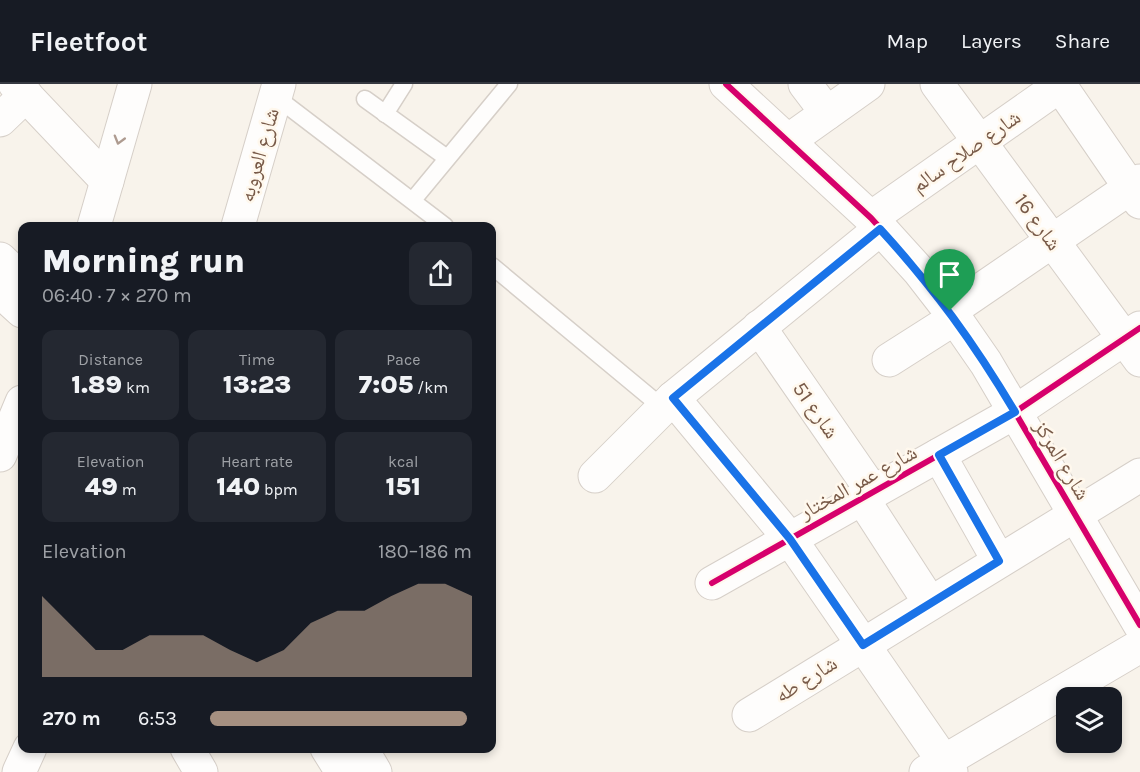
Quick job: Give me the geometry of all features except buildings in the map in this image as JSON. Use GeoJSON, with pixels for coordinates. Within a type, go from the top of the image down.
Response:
{"type":"FeatureCollection","features":[{"type":"Feature","properties":{"kind":"street"},"geometry":{"type":"LineString","coordinates":[[95,222],[135,84]]}},
{"type":"Feature","properties":{"kind":"street","name":"شارع المركز"},"geometry":{"type":"LineString","coordinates":[[726,84],[875,224],[919,271],[953,315],[986,363],[1140,625]]}},
{"type":"Feature","properties":{"kind":"street"},"geometry":{"type":"LineString","coordinates":[[805,84],[827,113]]}},
{"type":"Feature","properties":{"kind":"street"},"geometry":{"type":"LineString","coordinates":[[788,141],[868,84]]}},
{"type":"Feature","properties":{"kind":"street","name":"شارع 16"},"geometry":{"type":"LineString","coordinates":[[937,84],[1052,241],[1135,342]]}},
{"type":"Feature","properties":{"kind":"street"},"geometry":{"type":"LineString","coordinates":[[889,360],[1052,241],[1137,190],[1060,84]]}},
{"type":"Feature","properties":{"kind":"street","name":"شارع صلاح سالم"},"geometry":{"type":"LineString","coordinates":[[595,476],[668,403],[759,327],[875,224],[980,142],[1060,84]]}},
{"type":"Feature","properties":{"kind":"street"},"geometry":{"type":"LineString","coordinates":[[0,120],[21,89],[107,181]]}},
{"type":"Feature","properties":{"kind":"street","name":"شارع العروبه"},"geometry":{"type":"LineString","coordinates":[[240,222],[278,90]]}},
{"type":"Feature","properties":{"kind":"street"},"geometry":{"type":"LineString","coordinates":[[0,259],[18,276]]}},
{"type":"Feature","properties":{"kind":"street"},"geometry":{"type":"LineString","coordinates":[[0,291],[18,307]]}},
{"type":"Feature","properties":{"kind":"street","name":"شارع 51"},"geometry":{"type":"LineString","coordinates":[[759,327],[867,495],[930,603]]}},
{"type":"Feature","properties":{"kind":"street","name":"شارع عمر المختار"},"geometry":{"type":"LineString","coordinates":[[712,583],[1135,342]]}},
{"type":"Feature","properties":{"kind":"street"},"geometry":{"type":"LineString","coordinates":[[668,403],[790,539],[863,645],[941,769],[1140,646]]}},
{"type":"Feature","properties":{"kind":"street"},"geometry":{"type":"LineString","coordinates":[[0,455],[18,414]]}},
{"type":"Feature","properties":{"kind":"street"},"geometry":{"type":"LineString","coordinates":[[939,455],[999,561]]}},
{"type":"Feature","properties":{"kind":"street","name":"شارع طه"},"geometry":{"type":"LineString","coordinates":[[749,715],[1140,475]]}},
{"type":"Feature","properties":{"kind":"street"},"geometry":{"type":"LineString","coordinates":[[19,772],[28,753]]}},
{"type":"Feature","properties":{"kind":"street"},"geometry":{"type":"LineString","coordinates":[[190,753],[201,772]]}},
{"type":"Feature","properties":{"kind":"street"},"geometry":{"type":"LineString","coordinates":[[330,753],[342,772]]}},
{"type":"Feature","properties":{"kind":"street"},"geometry":{"type":"LineString","coordinates":[[364,753],[375,772]]}},
{"type":"Feature","properties":{"kind":"lane"},"geometry":{"type":"LineString","coordinates":[[385,114],[404,84]]}},
{"type":"Feature","properties":{"kind":"lane"},"geometry":{"type":"LineString","coordinates":[[412,200],[509,84]]}},
{"type":"Feature","properties":{"kind":"lane"},"geometry":{"type":"LineString","coordinates":[[278,90],[440,222]]}},
{"type":"Feature","properties":{"kind":"lane"},"geometry":{"type":"LineString","coordinates":[[364,99],[447,158]]}},
{"type":"Feature","properties":{"kind":"lane"},"geometry":{"type":"LineString","coordinates":[[496,269],[668,403]]}},
{"type":"Feature","properties":{"kind":"cycle path"},"geometry":{"type":"LineString","coordinates":[[726,84],[871,218],[919,271],[950,311],[986,363],[1140,625]]}},
{"type":"Feature","properties":{"kind":"cycle path"},"geometry":{"type":"LineString","coordinates":[[712,583],[1015,412],[1140,328]]}},
{"type":"Feature","properties":{"kind":"route"},"geometry":{"type":"LineString","coordinates":[[880,229],[919,271],[950,311],[986,363],[1015,412],[939,455],[999,561],[863,645],[790,539],[673,398],[880,229]]}}]}
